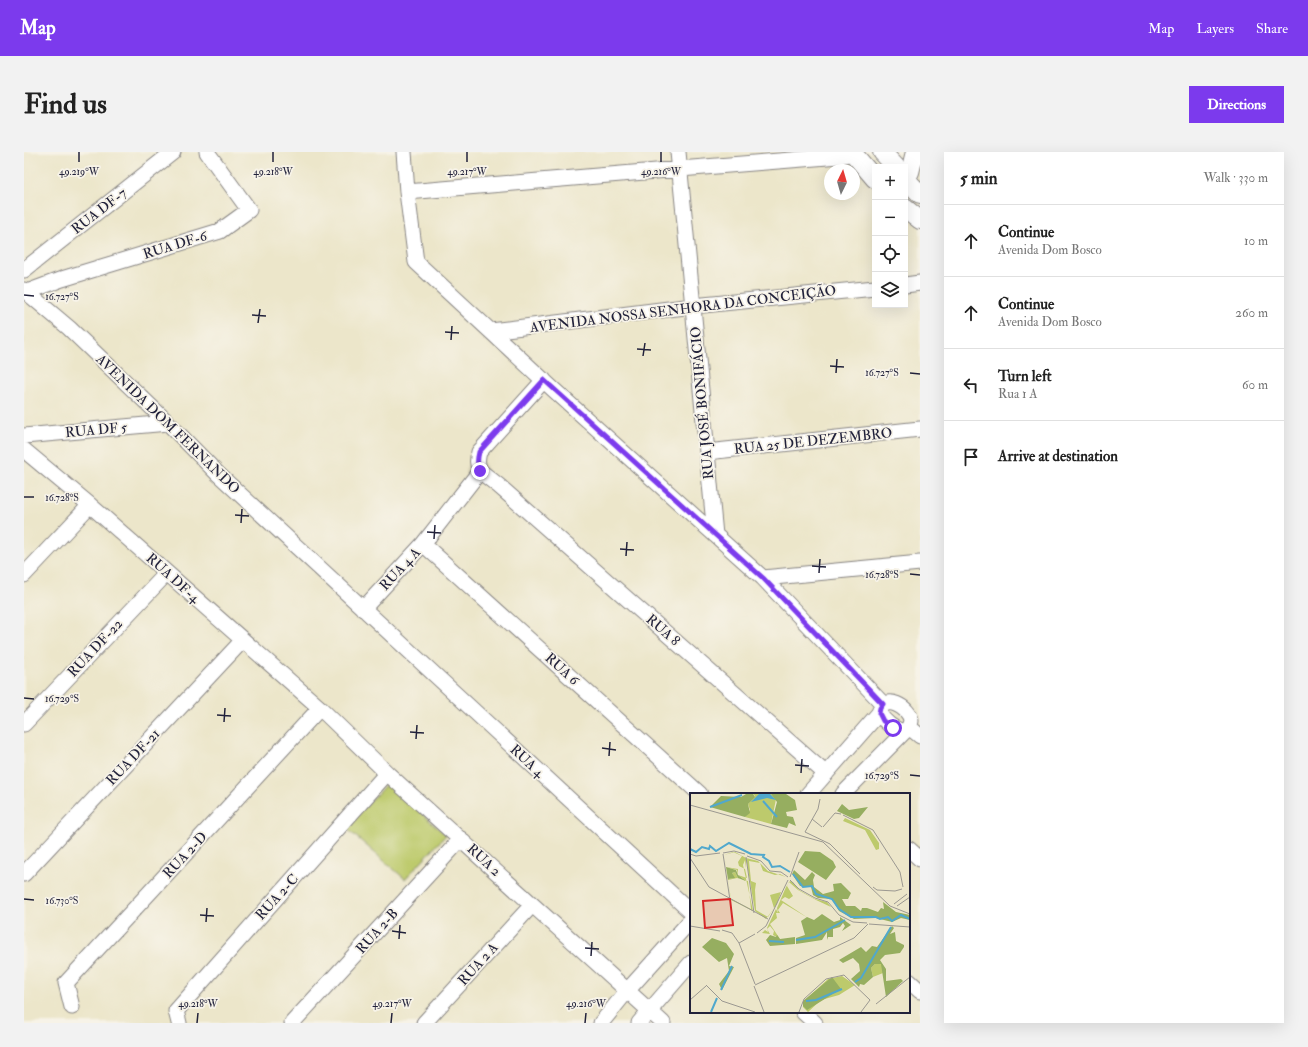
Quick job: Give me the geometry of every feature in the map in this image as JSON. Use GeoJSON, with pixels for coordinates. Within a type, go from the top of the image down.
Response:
{"type":"FeatureCollection","features":[{"type":"Feature","properties":{"kind":"street","name":"RUA DF-7"},"geometry":{"type":"LineString","coordinates":[[24,270],[173,152]]}},
{"type":"Feature","properties":{"kind":"street","name":"RUA DF-6"},"geometry":{"type":"LineString","coordinates":[[26,291],[220,231],[249,210],[207,152]]}},
{"type":"Feature","properties":{"kind":"street"},"geometry":{"type":"LineString","coordinates":[[404,152],[407,192],[416,262],[763,578],[881,708],[883,721],[893,728],[910,732]]}},
{"type":"Feature","properties":{"kind":"street","name":"RUA JOSÉ BONIFÁCIO"},"geometry":{"type":"LineString","coordinates":[[678,152],[715,535]]}},
{"type":"Feature","properties":{"kind":"street"},"geometry":{"type":"LineString","coordinates":[[407,192],[840,156],[853,152],[872,175]]}},
{"type":"Feature","properties":{"kind":"street"},"geometry":{"type":"LineString","coordinates":[[882,152],[893,164]]}},
{"type":"Feature","properties":{"kind":"street"},"geometry":{"type":"LineString","coordinates":[[908,174],[910,172],[915,152]]}},
{"type":"Feature","properties":{"kind":"street"},"geometry":{"type":"LineString","coordinates":[[908,180],[920,194]]}},
{"type":"Feature","properties":{"kind":"street"},"geometry":{"type":"LineString","coordinates":[[908,210],[920,220]]}},
{"type":"Feature","properties":{"kind":"street"},"geometry":{"type":"LineString","coordinates":[[908,284],[920,283]]}},
{"type":"Feature","properties":{"kind":"street","name":"AVENIDA NOSSA SENHORA DA CONCEIÇÃO"},"geometry":{"type":"LineString","coordinates":[[492,331],[693,306],[872,288]]}},
{"type":"Feature","properties":{"kind":"street","name":"AVENIDA DOM FERNANDO"},"geometry":{"type":"LineString","coordinates":[[26,291],[69,328],[168,423],[217,473],[363,609]]}},
{"type":"Feature","properties":{"kind":"street"},"geometry":{"type":"LineString","coordinates":[[480,471],[477,466],[479,452],[544,380]]}},
{"type":"Feature","properties":{"kind":"street","name":"RUA DF 5"},"geometry":{"type":"LineString","coordinates":[[24,436],[168,423]]}},
{"type":"Feature","properties":{"kind":"street","name":"RUA 25 DE DEZEMBRO"},"geometry":{"type":"LineString","coordinates":[[707,452],[920,429]]}},
{"type":"Feature","properties":{"kind":"street","name":"RUA DF-4"},"geometry":{"type":"LineString","coordinates":[[24,450],[90,505],[320,708]]}},
{"type":"Feature","properties":{"kind":"street","name":"RUA 8"},"geometry":{"type":"LineString","coordinates":[[480,471],[500,486],[826,774]]}},
{"type":"Feature","properties":{"kind":"street","name":"RUA 4 A"},"geometry":{"type":"LineString","coordinates":[[363,609],[423,544],[480,471]]}},
{"type":"Feature","properties":{"kind":"street"},"geometry":{"type":"LineString","coordinates":[[24,575],[90,505]]}},
{"type":"Feature","properties":{"kind":"street","name":"RUA 6"},"geometry":{"type":"LineString","coordinates":[[423,544],[699,793]]}},
{"type":"Feature","properties":{"kind":"street"},"geometry":{"type":"LineString","coordinates":[[763,578],[920,563]]}},
{"type":"Feature","properties":{"kind":"street","name":"RUA DF-22"},"geometry":{"type":"LineString","coordinates":[[24,724],[167,573]]}},
{"type":"Feature","properties":{"kind":"street","name":"RUA 4"},"geometry":{"type":"LineString","coordinates":[[363,609],[690,911]]}},
{"type":"Feature","properties":{"kind":"street","name":"RUA DF-21"},"geometry":{"type":"LineString","coordinates":[[24,874],[243,640]]}},
{"type":"Feature","properties":{"kind":"street"},"geometry":{"type":"LineString","coordinates":[[809,793],[881,708],[889,702],[903,708],[910,715],[910,732],[846,793]]}},
{"type":"Feature","properties":{"kind":"street"},"geometry":{"type":"LineString","coordinates":[[903,708],[920,707]]}},
{"type":"Feature","properties":{"kind":"street","name":"RUA 2"},"geometry":{"type":"LineString","coordinates":[[320,708],[387,773],[461,838],[532,905],[663,1023]]}},
{"type":"Feature","properties":{"kind":"street","name":"RUA 2-D"},"geometry":{"type":"LineString","coordinates":[[72,1007],[66,983],[320,708]]}},
{"type":"Feature","properties":{"kind":"street","name":"RUA 2-C"},"geometry":{"type":"LineString","coordinates":[[179,1023],[176,1011],[387,773]]}},
{"type":"Feature","properties":{"kind":"street","name":"RUA 2-B"},"geometry":{"type":"LineString","coordinates":[[292,1023],[461,838]]}},
{"type":"Feature","properties":{"kind":"street"},"geometry":{"type":"LineString","coordinates":[[910,850],[920,859]]}},
{"type":"Feature","properties":{"kind":"street","name":"RUA 2 A"},"geometry":{"type":"LineString","coordinates":[[424,1023],[532,905]]}},
{"type":"Feature","properties":{"kind":"street"},"geometry":{"type":"LineString","coordinates":[[601,1023],[627,991],[690,921]]}},
{"type":"Feature","properties":{"kind":"street"},"geometry":{"type":"LineString","coordinates":[[639,1023],[690,964]]}},
{"type":"Feature","properties":{"kind":"street"},"geometry":{"type":"LineString","coordinates":[[910,982],[920,991]]}},
{"type":"Feature","properties":{"kind":"street"},"geometry":{"type":"LineString","coordinates":[[804,1013],[815,1023]]}},
{"type":"Feature","properties":{"kind":"green space"},"geometry":{"type":"Polygon","coordinates":[[[387,783],[446,835],[405,879],[346,828],[387,783]]]}},
{"type":"Feature","properties":{"kind":"route"},"geometry":{"type":"LineString","coordinates":[[480,471],[477,466],[479,452],[544,380],[763,578],[883,704],[879,713],[883,721],[893,728]]}}]}
